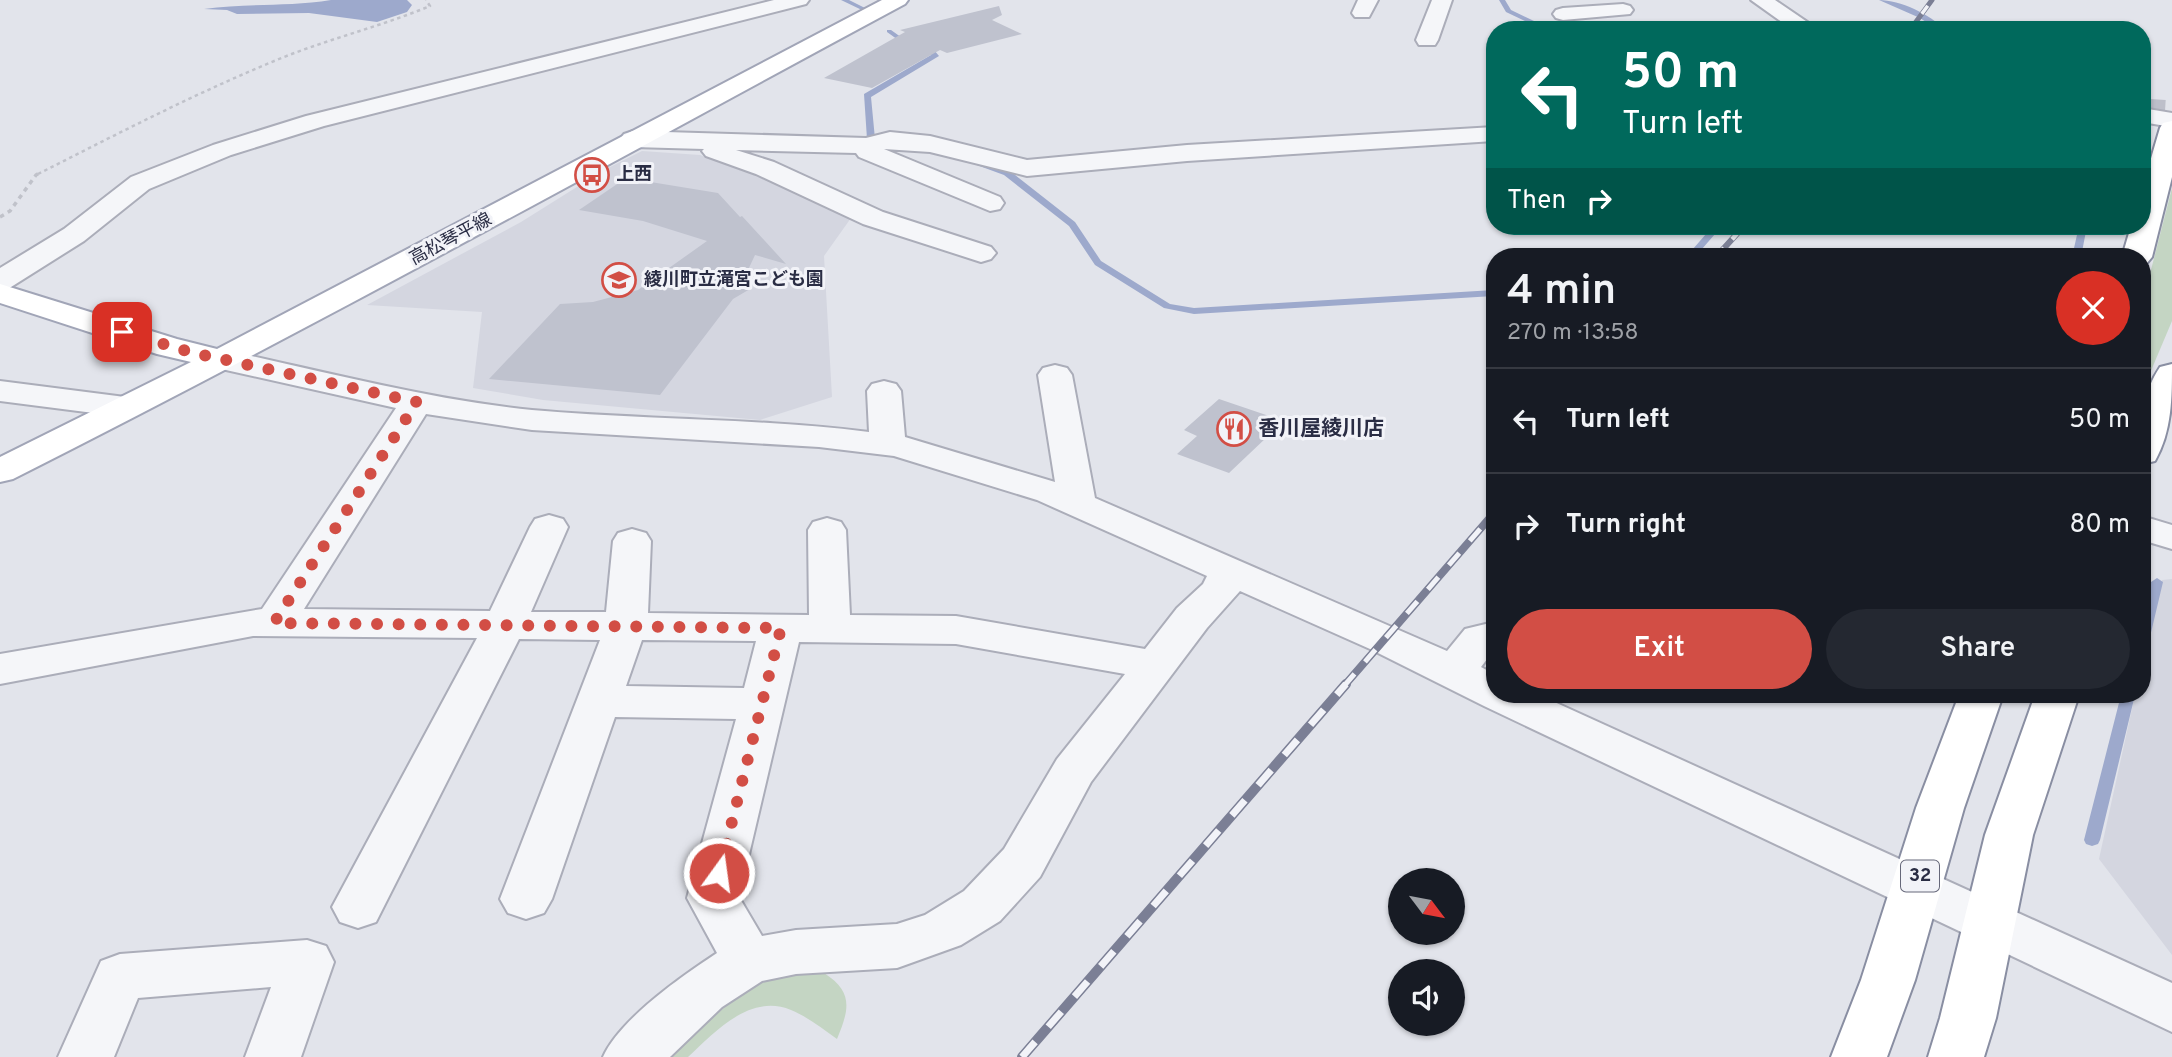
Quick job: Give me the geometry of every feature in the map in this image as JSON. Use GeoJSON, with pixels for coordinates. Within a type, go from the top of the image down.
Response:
{"type":"FeatureCollection","features":[{"type":"Feature","properties":{"kind":"main road","name":"高松琴平線"},"geometry":{"type":"LineString","coordinates":[[0,471],[480,225],[633,139],[898,0]]}},
{"type":"Feature","properties":{"kind":"main road"},"geometry":{"type":"LineString","coordinates":[[2151,205],[2172,128]]}},
{"type":"Feature","properties":{"kind":"main road"},"geometry":{"type":"LineString","coordinates":[[0,293],[167,347],[220,359]]}},
{"type":"Feature","properties":{"kind":"main road"},"geometry":{"type":"LineString","coordinates":[[2151,429],[2172,374]]}},
{"type":"Feature","properties":{"kind":"main road","name":"32"},"geometry":{"type":"LineString","coordinates":[[1859,1057],[1888,980],[1940,808],[1978,703]]}},
{"type":"Feature","properties":{"kind":"main road"},"geometry":{"type":"LineString","coordinates":[[1956,1057],[1968,1018],[2009,835],[2054,703]]}},
{"type":"Feature","properties":{"kind":"street"},"geometry":{"type":"LineString","coordinates":[[0,281],[74,235],[140,183],[200,158],[316,121],[799,0]]}},
{"type":"Feature","properties":{"kind":"street"},"geometry":{"type":"LineString","coordinates":[[1427,40],[1442,0]]}},
{"type":"Feature","properties":{"kind":"street"},"geometry":{"type":"LineString","coordinates":[[1761,0],[1794,21]]}},
{"type":"Feature","properties":{"kind":"street"},"geometry":{"type":"LineString","coordinates":[[1563,14],[1616,5],[1638,21]]}},
{"type":"Feature","properties":{"kind":"street"},"geometry":{"type":"LineString","coordinates":[[2151,116],[2172,120]]}},
{"type":"Feature","properties":{"kind":"street"},"geometry":{"type":"LineString","coordinates":[[633,139],[866,146],[890,140],[930,144],[1027,168],[1187,153],[1486,134]]}},
{"type":"Feature","properties":{"kind":"street"},"geometry":{"type":"LineString","coordinates":[[672,141],[709,149],[765,168],[873,218],[981,253]]}},
{"type":"Feature","properties":{"kind":"street"},"geometry":{"type":"LineString","coordinates":[[866,146],[868,152],[981,199],[903,228]]}},
{"type":"Feature","properties":{"kind":"street"},"geometry":{"type":"LineString","coordinates":[[220,359],[449,409],[532,420],[819,436],[888,445],[957,461],[1051,492],[1385,639],[1486,688]]}},
{"type":"Feature","properties":{"kind":"street"},"geometry":{"type":"LineString","coordinates":[[1055,375],[1077,504]]}},
{"type":"Feature","properties":{"kind":"street"},"geometry":{"type":"LineString","coordinates":[[0,391],[125,407]]}},
{"type":"Feature","properties":{"kind":"street"},"geometry":{"type":"LineString","coordinates":[[884,391],[888,445]]}},
{"type":"Feature","properties":{"kind":"street"},"geometry":{"type":"LineString","coordinates":[[274,623],[417,402]]}},
{"type":"Feature","properties":{"kind":"street"},"geometry":{"type":"LineString","coordinates":[[358,907],[504,626],[549,527]]}},
{"type":"Feature","properties":{"kind":"street"},"geometry":{"type":"LineString","coordinates":[[827,530],[830,628]]}},
{"type":"Feature","properties":{"kind":"street"},"geometry":{"type":"LineString","coordinates":[[2151,531],[2172,537]]}},
{"type":"Feature","properties":{"kind":"street"},"geometry":{"type":"LineString","coordinates":[[526,899],[626,627],[632,541]]}},
{"type":"Feature","properties":{"kind":"street"},"geometry":{"type":"LineString","coordinates":[[631,1057],[703,991],[749,961],[796,952],[897,946],[943,930],[982,906],[1022,863],[1074,771],[1192,618],[1220,590],[1228,571]]}},
{"type":"Feature","properties":{"kind":"street"},"geometry":{"type":"LineString","coordinates":[[0,669],[253,622],[956,629],[1156,665]]}},
{"type":"Feature","properties":{"kind":"street"},"geometry":{"type":"LineString","coordinates":[[749,961],[713,898],[781,628]]}},
{"type":"Feature","properties":{"kind":"street"},"geometry":{"type":"LineString","coordinates":[[1453,673],[1480,639],[1486,638]]}},
{"type":"Feature","properties":{"kind":"street"},"geometry":{"type":"LineString","coordinates":[[599,701],[762,704]]}},
{"type":"Feature","properties":{"kind":"street"},"geometry":{"type":"LineString","coordinates":[[1517,703],[1915,891],[2172,1008]]}},
{"type":"Feature","properties":{"kind":"street"},"geometry":{"type":"LineString","coordinates":[[86,1057],[120,977],[307,962],[273,1057]]}},
{"type":"Feature","properties":{"kind":"path"},"geometry":{"type":"LineString","coordinates":[[0,217],[10,211],[36,175],[188,98],[286,56],[395,21],[430,6],[426,0]]}},
{"type":"Feature","properties":{"kind":"shaded area","name":"綾川町立滝宮こども園"},"geometry":{"type":"Polygon","coordinates":[[[642,151],[700,155],[745,171],[851,218],[824,256],[832,397],[760,420],[543,400],[473,388],[482,312],[367,305],[521,222],[604,170],[642,151]]]}},
{"type":"Feature","properties":{"kind":"shaded area"},"geometry":{"type":"Polygon","coordinates":[[[2172,579],[2172,955],[2099,859],[2133,703],[2151,703],[2151,627],[2162,580],[2172,579]]]}},
{"type":"Feature","properties":{"kind":"green space"},"geometry":{"type":"Polygon","coordinates":[[[2172,188],[2172,321],[2151,371],[2151,270],[2172,188]]]}},
{"type":"Feature","properties":{"kind":"green space"},"geometry":{"type":"Polygon","coordinates":[[[824,973],[840,987],[846,1002],[837,1039],[791,1010],[776,1006],[761,1007],[734,1018],[688,1057],[671,1057],[724,1008],[753,987],[791,974],[824,973]]]}},
{"type":"Feature","properties":{"kind":"water"},"geometry":{"type":"Polygon","coordinates":[[[331,0],[407,0],[412,5],[407,12],[377,22],[309,13],[237,14],[227,10],[204,9],[299,4],[331,0]]]}},
{"type":"Feature","properties":{"kind":"building"},"geometry":{"type":"Polygon","coordinates":[[[999,6],[1002,15],[992,20],[1022,34],[947,53],[940,50],[872,88],[824,78],[905,32],[900,30],[999,6]]]}},
{"type":"Feature","properties":{"kind":"building"},"geometry":{"type":"Polygon","coordinates":[[[626,178],[718,193],[786,264],[755,255],[748,270],[750,289],[733,299],[660,395],[489,379],[560,304],[593,302],[638,290],[707,241],[643,221],[579,210],[626,178]]]}},
{"type":"Feature","properties":{"kind":"building"},"geometry":{"type":"Polygon","coordinates":[[[1219,399],[1284,421],[1229,473],[1177,454],[1197,436],[1184,430],[1219,399]]]}},
{"type":"Feature","properties":{"kind":"waterway"},"geometry":{"type":"LineString","coordinates":[[844,0],[866,10]]}},
{"type":"Feature","properties":{"kind":"waterway"},"geometry":{"type":"LineString","coordinates":[[1502,0],[1508,11],[1530,21]]}},
{"type":"Feature","properties":{"kind":"waterway"},"geometry":{"type":"LineString","coordinates":[[1882,0],[1930,21]]}},
{"type":"Feature","properties":{"kind":"waterway"},"geometry":{"type":"LineString","coordinates":[[871,139],[867,96],[935,56],[932,51],[903,41],[889,31]]}},
{"type":"Feature","properties":{"kind":"waterway"},"geometry":{"type":"LineString","coordinates":[[977,162],[1007,173],[1072,224],[1098,263],[1167,306],[1194,311],[1486,293]]}},
{"type":"Feature","properties":{"kind":"waterway"},"geometry":{"type":"LineString","coordinates":[[1698,248],[1710,235]]}},
{"type":"Feature","properties":{"kind":"waterway"},"geometry":{"type":"LineString","coordinates":[[2078,248],[2081,235]]}},
{"type":"Feature","properties":{"kind":"waterway"},"geometry":{"type":"LineString","coordinates":[[2151,606],[2157,582]]}},
{"type":"Feature","properties":{"kind":"waterway"},"geometry":{"type":"LineString","coordinates":[[2092,840],[2126,703]]}},
{"type":"Feature","properties":{"kind":"tunnel"},"geometry":{"type":"LineString","coordinates":[[2151,111],[2172,112]]}},
{"type":"Feature","properties":{"kind":"railway"},"geometry":{"type":"LineString","coordinates":[[1917,21],[1932,0]]}},
{"type":"Feature","properties":{"kind":"railway"},"geometry":{"type":"LineString","coordinates":[[1724,248],[1736,235]]}},
{"type":"Feature","properties":{"kind":"railway"},"geometry":{"type":"LineString","coordinates":[[1344,686],[1486,522]]}},
{"type":"Feature","properties":{"kind":"railway"},"geometry":{"type":"LineString","coordinates":[[1022,1057],[1346,684]]}},
{"type":"Feature","properties":{"kind":"place","name":"上西"},"geometry":{"type":"Point","coordinates":[592,175]}},
{"type":"Feature","properties":{"kind":"place","name":"綾川町立滝宮こども園"},"geometry":{"type":"Point","coordinates":[619,280]}},
{"type":"Feature","properties":{"kind":"place","name":"香川屋綾川店"},"geometry":{"type":"Point","coordinates":[1234,429]}},
{"type":"Feature","properties":{"kind":"route"},"geometry":{"type":"LineString","coordinates":[[122,332],[167,347],[417,402],[274,623],[781,628],[719,873]]}}]}
